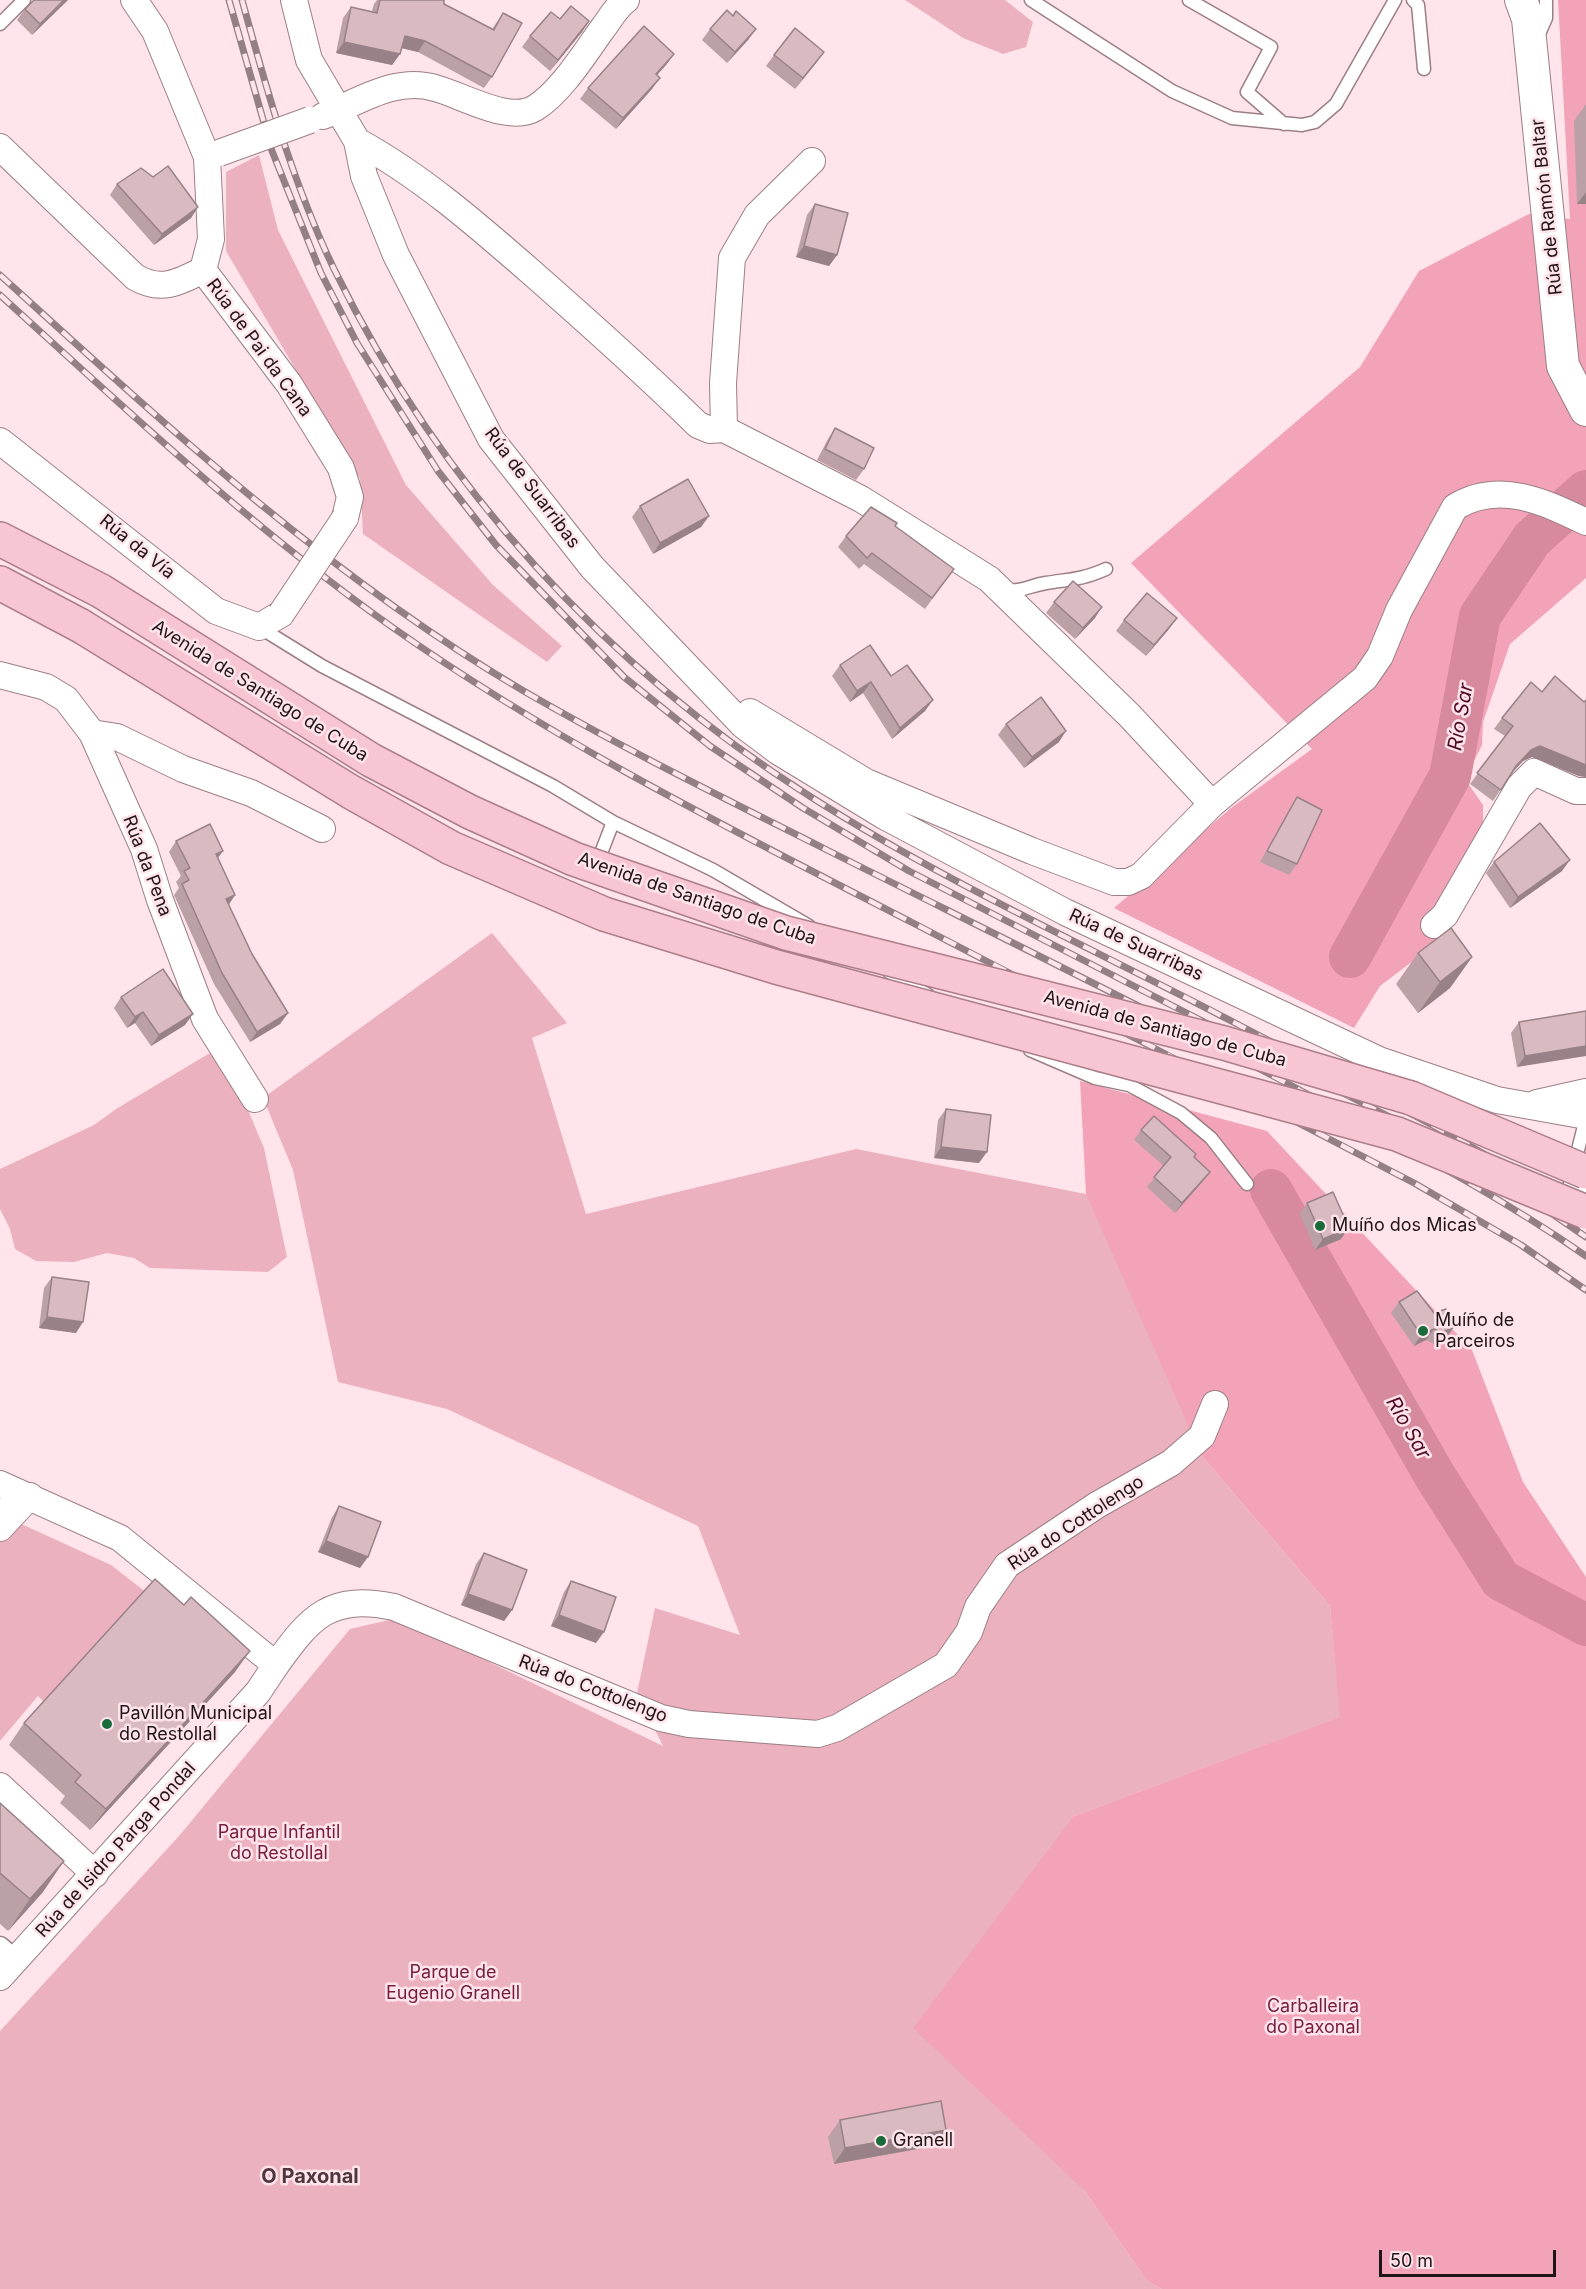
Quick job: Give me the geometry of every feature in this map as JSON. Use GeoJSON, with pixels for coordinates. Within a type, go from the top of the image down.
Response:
{"type":"FeatureCollection","features":[{"type":"Feature","properties":{"kind":"highway","name":"Avenida de Santiago de Cuba"},"geometry":{"type":"LineString","coordinates":[[0,539],[101,591],[371,760],[470,812],[574,859],[786,933],[1212,1040],[1411,1098],[1586,1172]]}},
{"type":"Feature","properties":{"kind":"highway","name":"Avenida de Santiago de Cuba"},"geometry":{"type":"LineString","coordinates":[[0,583],[81,626],[351,792],[451,848],[604,914],[776,967],[1397,1134],[1586,1212]]}},
{"type":"Feature","properties":{"kind":"street","name":"Rúa de Pai da Cana"},"geometry":{"type":"LineString","coordinates":[[134,0],[155,31],[213,155],[211,238],[203,270],[289,384],[341,468],[350,497],[345,518],[281,614],[259,627]]}},
{"type":"Feature","properties":{"kind":"street","name":"Rúa de Suarribas"},"geometry":{"type":"LineString","coordinates":[[294,0],[309,60],[357,141],[364,176],[396,255],[491,439],[592,567],[743,725],[807,769],[884,816],[1065,912],[1379,1060],[1497,1100],[1586,1117]]}},
{"type":"Feature","properties":{"kind":"street"},"geometry":{"type":"LineString","coordinates":[[213,155],[338,110],[367,94],[416,85],[435,87],[465,100],[513,113],[524,113],[544,101],[577,64],[626,0]]}},
{"type":"Feature","properties":{"kind":"street","name":"Rúa de Ramón Baltar"},"geometry":{"type":"LineString","coordinates":[[1521,0],[1528,19],[1532,51],[1563,366],[1586,410]]}},
{"type":"Feature","properties":{"kind":"street","name":"Rúa de Suarribas"},"geometry":{"type":"LineString","coordinates":[[357,141],[398,164],[485,231],[630,358],[699,425],[710,430],[724,429],[802,471],[861,499],[989,579],[1129,715],[1212,804]]}},
{"type":"Feature","properties":{"kind":"street"},"geometry":{"type":"LineString","coordinates":[[0,147],[135,277],[150,286],[178,282],[203,270]]}},
{"type":"Feature","properties":{"kind":"street"},"geometry":{"type":"LineString","coordinates":[[724,429],[723,383],[732,258],[757,215],[812,161]]}},
{"type":"Feature","properties":{"kind":"street","name":"Rúa da Vía"},"geometry":{"type":"LineString","coordinates":[[0,441],[216,610],[259,627]]}},
{"type":"Feature","properties":{"kind":"street","name":"Rúa de Suarribas"},"geometry":{"type":"LineString","coordinates":[[719,701],[745,709],[866,782],[1032,851],[1114,882],[1128,882],[1141,876],[1212,804],[1365,678],[1380,656],[1399,610],[1455,507],[1468,500],[1497,494],[1533,499],[1586,522]]}},
{"type":"Feature","properties":{"kind":"street","name":"Rúa da Pena"},"geometry":{"type":"LineString","coordinates":[[0,675],[46,687],[66,699],[92,733],[144,849],[160,900],[205,1019],[255,1099]]}},
{"type":"Feature","properties":{"kind":"street"},"geometry":{"type":"LineString","coordinates":[[92,733],[117,737],[183,769],[251,793],[322,829]]}},
{"type":"Feature","properties":{"kind":"street"},"geometry":{"type":"LineString","coordinates":[[1434,925],[1445,915],[1528,775],[1534,772],[1576,791],[1586,791]]}},
{"type":"Feature","properties":{"kind":"street"},"geometry":{"type":"LineString","coordinates":[[1528,1105],[1586,1092]]}},
{"type":"Feature","properties":{"kind":"street","name":"Rúa do Cottolengo"},"geometry":{"type":"LineString","coordinates":[[276,1665],[313,1619],[324,1611],[346,1605],[381,1605],[394,1607],[661,1718],[799,1734],[827,1732],[946,1665],[969,1632],[978,1607],[1007,1565],[1097,1505],[1171,1463],[1202,1436],[1215,1404]]}},
{"type":"Feature","properties":{"kind":"street"},"geometry":{"type":"LineString","coordinates":[[0,1528],[11,1495],[120,1538],[276,1665]]}},
{"type":"Feature","properties":{"kind":"street","name":"Rúa de Isidro Parga Pondal"},"geometry":{"type":"LineString","coordinates":[[5,1961],[95,1874],[258,1692],[276,1665]]}},
{"type":"Feature","properties":{"kind":"street"},"geometry":{"type":"LineString","coordinates":[[0,1786],[95,1874]]}},
{"type":"Feature","properties":{"kind":"lane"},"geometry":{"type":"LineString","coordinates":[[0,24],[24,0]]}},
{"type":"Feature","properties":{"kind":"lane"},"geometry":{"type":"LineString","coordinates":[[1031,0],[1091,41],[1172,91],[1232,118],[1285,124],[1315,122],[1329,113],[1395,0]]}},
{"type":"Feature","properties":{"kind":"lane"},"geometry":{"type":"LineString","coordinates":[[1189,0],[1271,47],[1247,92],[1285,124]]}},
{"type":"Feature","properties":{"kind":"lane"},"geometry":{"type":"LineString","coordinates":[[1413,0],[1418,5],[1424,69]]}},
{"type":"Feature","properties":{"kind":"lane"},"geometry":{"type":"LineString","coordinates":[[1532,51],[1546,18],[1546,0]]}},
{"type":"Feature","properties":{"kind":"lane"},"geometry":{"type":"LineString","coordinates":[[1000,589],[1020,592],[1045,584],[1083,580],[1106,569]]}},
{"type":"Feature","properties":{"kind":"lane"},"geometry":{"type":"LineString","coordinates":[[259,627],[322,666],[553,786],[613,822],[713,870],[1025,1048],[1095,1078],[1129,1085],[1181,1113],[1210,1138],[1247,1184]]}},
{"type":"Feature","properties":{"kind":"lane"},"geometry":{"type":"LineString","coordinates":[[601,853],[613,822]]}},
{"type":"Feature","properties":{"kind":"lane"},"geometry":{"type":"LineString","coordinates":[[1586,1117],[1570,1182],[1586,1190]]}},
{"type":"Feature","properties":{"kind":"green space"},"geometry":{"type":"Polygon","coordinates":[[[905,0],[1005,0],[1033,22],[1026,47],[1003,54],[963,38],[905,0]]]}},
{"type":"Feature","properties":{"kind":"green space"},"geometry":{"type":"Polygon","coordinates":[[[1558,0],[1586,0],[1586,578],[1510,644],[1483,722],[1482,745],[1465,779],[1483,805],[1483,829],[1438,908],[1442,939],[1380,986],[1354,1028],[1114,908],[1231,808],[1312,749],[1131,563],[1360,367],[1419,271],[1529,214],[1570,219],[1558,0]]]}},
{"type":"Feature","properties":{"kind":"green space"},"geometry":{"type":"Polygon","coordinates":[[[259,155],[278,230],[406,485],[493,585],[562,646],[547,662],[363,534],[360,479],[226,251],[226,172],[259,155]]]}},
{"type":"Feature","properties":{"kind":"green space"},"geometry":{"type":"Polygon","coordinates":[[[492,933],[567,1023],[532,1038],[586,1214],[856,1149],[1086,1194],[1187,1372],[1201,1455],[1330,1606],[1341,1717],[1074,1816],[1084,2190],[1147,2281],[1162,2289],[0,2289],[0,2031],[179,1836],[350,1629],[398,1618],[663,1746],[637,1693],[655,1608],[740,1635],[698,1526],[447,1409],[338,1382],[293,1170],[263,1098],[492,933]]]}},
{"type":"Feature","properties":{"kind":"green space"},"geometry":{"type":"Polygon","coordinates":[[[215,1050],[240,1091],[264,1148],[287,1257],[268,1272],[150,1268],[134,1258],[107,1253],[74,1262],[36,1261],[15,1249],[10,1229],[0,1209],[0,1169],[94,1125],[116,1109],[215,1050]]]}},
{"type":"Feature","properties":{"kind":"green space","name":"Carballeira do Paxonal"},"geometry":{"type":"Polygon","coordinates":[[[1080,1081],[1267,1131],[1472,1350],[1523,1482],[1586,1577],[1586,2289],[1162,2289],[1147,2281],[1084,2190],[913,2028],[1074,1816],[1340,1717],[1330,1606],[1201,1455],[1086,1194],[1080,1081]]]}},
{"type":"Feature","properties":{"kind":"green space"},"geometry":{"type":"Polygon","coordinates":[[[17,1522],[111,1565],[147,1593],[46,1704],[38,1696],[0,1741],[0,1541],[17,1522]]]}},
{"type":"Feature","properties":{"kind":"building"},"geometry":{"type":"Polygon","coordinates":[[[34,0],[64,0],[40,24],[25,9],[34,0]]]}},
{"type":"Feature","properties":{"kind":"building"},"geometry":{"type":"Polygon","coordinates":[[[380,0],[444,0],[444,4],[494,30],[503,13],[522,23],[492,77],[425,41],[405,36],[400,54],[344,42],[351,7],[377,13],[380,0]]]}},
{"type":"Feature","properties":{"kind":"building"},"geometry":{"type":"Polygon","coordinates":[[[571,6],[589,21],[558,60],[530,36],[551,12],[560,19],[571,6]]]}},
{"type":"Feature","properties":{"kind":"building"},"geometry":{"type":"Polygon","coordinates":[[[727,10],[733,16],[736,11],[756,29],[735,52],[710,29],[727,10]]]}},
{"type":"Feature","properties":{"kind":"building"},"geometry":{"type":"Polygon","coordinates":[[[644,26],[674,54],[656,74],[660,78],[623,118],[588,88],[644,26]]]}},
{"type":"Feature","properties":{"kind":"building"},"geometry":{"type":"Polygon","coordinates":[[[795,28],[824,52],[803,78],[774,55],[795,28]]]}},
{"type":"Feature","properties":{"kind":"building"},"geometry":{"type":"Polygon","coordinates":[[[168,166],[198,207],[162,234],[117,184],[141,168],[153,177],[168,166]]]}},
{"type":"Feature","properties":{"kind":"building"},"geometry":{"type":"Polygon","coordinates":[[[815,204],[848,213],[837,255],[804,246],[815,204]]]}},
{"type":"Feature","properties":{"kind":"building"},"geometry":{"type":"Polygon","coordinates":[[[835,428],[874,448],[864,469],[825,449],[835,428]]]}},
{"type":"Feature","properties":{"kind":"building"},"geometry":{"type":"Polygon","coordinates":[[[688,479],[709,516],[660,543],[640,506],[688,479]]]}},
{"type":"Feature","properties":{"kind":"building"},"geometry":{"type":"Polygon","coordinates":[[[871,507],[897,523],[895,526],[954,569],[932,598],[872,553],[867,558],[846,536],[871,507]]]}},
{"type":"Feature","properties":{"kind":"building"},"geometry":{"type":"Polygon","coordinates":[[[1073,581],[1102,607],[1083,628],[1054,602],[1073,581]]]}},
{"type":"Feature","properties":{"kind":"building"},"geometry":{"type":"Polygon","coordinates":[[[1147,593],[1177,618],[1154,645],[1124,620],[1147,593]]]}},
{"type":"Feature","properties":{"kind":"building"},"geometry":{"type":"Polygon","coordinates":[[[870,645],[891,676],[907,665],[933,700],[900,728],[871,682],[857,691],[840,665],[870,645]]]}},
{"type":"Feature","properties":{"kind":"building"},"geometry":{"type":"Polygon","coordinates":[[[1555,676],[1584,702],[1586,700],[1586,765],[1540,746],[1531,750],[1516,766],[1501,790],[1477,773],[1513,726],[1502,718],[1531,682],[1542,692],[1555,676]]]}},
{"type":"Feature","properties":{"kind":"building"},"geometry":{"type":"Polygon","coordinates":[[[1041,697],[1066,731],[1032,757],[1006,724],[1041,697]]]}},
{"type":"Feature","properties":{"kind":"building"},"geometry":{"type":"Polygon","coordinates":[[[1297,797],[1322,810],[1297,864],[1267,851],[1297,797]]]}},
{"type":"Feature","properties":{"kind":"building"},"geometry":{"type":"Polygon","coordinates":[[[1540,823],[1570,860],[1518,897],[1494,862],[1540,823]]]}},
{"type":"Feature","properties":{"kind":"building"},"geometry":{"type":"Polygon","coordinates":[[[210,824],[223,851],[216,854],[235,895],[226,899],[252,954],[288,1013],[257,1032],[222,973],[182,884],[189,880],[184,871],[190,868],[176,841],[210,824]]]}},
{"type":"Feature","properties":{"kind":"building"},"geometry":{"type":"Polygon","coordinates":[[[1451,928],[1472,957],[1440,982],[1418,953],[1451,928]]]}},
{"type":"Feature","properties":{"kind":"building"},"geometry":{"type":"Polygon","coordinates":[[[163,969],[193,1014],[159,1035],[143,1012],[135,1017],[121,997],[163,969]]]}},
{"type":"Feature","properties":{"kind":"building"},"geometry":{"type":"Polygon","coordinates":[[[1586,1011],[1586,1046],[1525,1056],[1519,1022],[1586,1011]]]}},
{"type":"Feature","properties":{"kind":"building"},"geometry":{"type":"Polygon","coordinates":[[[946,1109],[991,1115],[987,1152],[941,1147],[946,1109]]]}},
{"type":"Feature","properties":{"kind":"building"},"geometry":{"type":"Polygon","coordinates":[[[1154,1116],[1196,1154],[1194,1157],[1210,1172],[1182,1203],[1154,1177],[1171,1157],[1141,1130],[1154,1116]]]}},
{"type":"Feature","properties":{"kind":"building"},"geometry":{"type":"Polygon","coordinates":[[[1333,1192],[1349,1228],[1323,1239],[1307,1203],[1333,1192]]]}},
{"type":"Feature","properties":{"kind":"building"},"geometry":{"type":"Polygon","coordinates":[[[52,1277],[89,1282],[83,1322],[47,1317],[52,1277]]]}},
{"type":"Feature","properties":{"kind":"building"},"geometry":{"type":"Polygon","coordinates":[[[1417,1291],[1434,1313],[1446,1309],[1454,1327],[1441,1333],[1434,1329],[1421,1335],[1399,1302],[1417,1291]]]}},
{"type":"Feature","properties":{"kind":"building"},"geometry":{"type":"Polygon","coordinates":[[[339,1506],[381,1522],[368,1557],[326,1541],[339,1506]]]}},
{"type":"Feature","properties":{"kind":"building"},"geometry":{"type":"Polygon","coordinates":[[[484,1553],[527,1570],[512,1610],[468,1594],[484,1553]]]}},
{"type":"Feature","properties":{"kind":"building","name":"Pavillón Municipal do Restollal"},"geometry":{"type":"Polygon","coordinates":[[[155,1579],[184,1605],[191,1597],[250,1651],[106,1809],[75,1782],[81,1775],[24,1723],[155,1579]]]}},
{"type":"Feature","properties":{"kind":"building"},"geometry":{"type":"Polygon","coordinates":[[[571,1581],[616,1597],[604,1632],[559,1615],[571,1581]]]}},
{"type":"Feature","properties":{"kind":"building"},"geometry":{"type":"Polygon","coordinates":[[[0,1803],[64,1861],[30,1899],[0,1873],[0,1803]]]}},
{"type":"Feature","properties":{"kind":"building"},"geometry":{"type":"Polygon","coordinates":[[[941,2101],[946,2130],[845,2148],[840,2120],[941,2101]]]}},
{"type":"Feature","properties":{"kind":"waterway","name":"Río Sar"},"geometry":{"type":"LineString","coordinates":[[1350,957],[1450,776],[1480,616],[1532,539],[1586,491]]}},
{"type":"Feature","properties":{"kind":"waterway","name":"Río Sar"},"geometry":{"type":"LineString","coordinates":[[1271,1190],[1435,1476],[1501,1580],[1586,1625]]}},
{"type":"Feature","properties":{"kind":"railway"},"geometry":{"type":"LineString","coordinates":[[229,0],[272,151],[321,273],[357,343],[438,471],[496,545],[624,677],[710,746],[803,808],[909,871],[1474,1160],[1586,1237]]}},
{"type":"Feature","properties":{"kind":"railway"},"geometry":{"type":"LineString","coordinates":[[242,0],[293,171],[334,269],[377,349],[425,426],[478,498],[536,566],[598,631],[665,690],[736,746],[863,829],[969,888],[1416,1116],[1503,1165],[1586,1220]]}},
{"type":"Feature","properties":{"kind":"railway"},"geometry":{"type":"LineString","coordinates":[[0,275],[250,496],[382,598],[451,646],[522,690],[671,771],[1257,1067],[1454,1174],[1586,1256]]}},
{"type":"Feature","properties":{"kind":"railway"},"geometry":{"type":"LineString","coordinates":[[0,295],[191,467],[290,550],[392,627],[517,709],[713,820],[1414,1183],[1521,1245],[1586,1290]]}},
{"type":"Feature","properties":{"kind":"place","name":"Muíño dos Micas"},"geometry":{"type":"Point","coordinates":[1320,1226]}},
{"type":"Feature","properties":{"kind":"place","name":"Muíño de Parceiros"},"geometry":{"type":"Point","coordinates":[1423,1331]}},
{"type":"Feature","properties":{"kind":"place","name":"Pavillón Municipal do Restollal"},"geometry":{"type":"Point","coordinates":[107,1724]}},
{"type":"Feature","properties":{"kind":"place","name":"Granell"},"geometry":{"type":"Point","coordinates":[881,2141]}},
{"type":"Feature","properties":{"kind":"district","name":"O Paxonal"},"geometry":{"type":"Point","coordinates":[310,2177]}},
{"type":"Feature","properties":{"kind":"park label","name":"Parque Infantil do Restollal"},"geometry":{"type":"Point","coordinates":[279,1843]}},
{"type":"Feature","properties":{"kind":"park label","name":"Parque de Eugenio Granell"},"geometry":{"type":"Point","coordinates":[453,1983]}}]}
